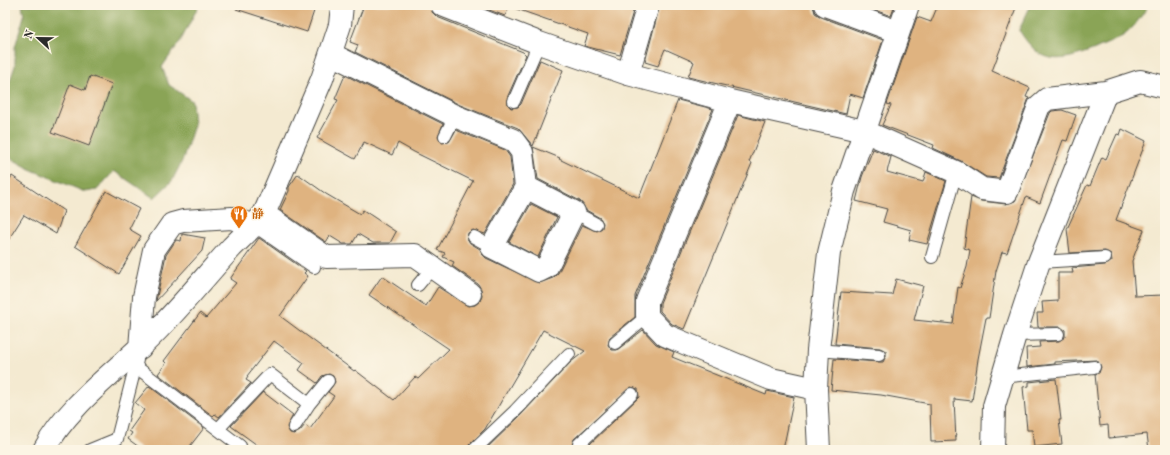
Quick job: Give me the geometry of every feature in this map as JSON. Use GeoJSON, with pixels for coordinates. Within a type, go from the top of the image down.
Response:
{"type":"FeatureCollection","features":[{"type":"Feature","properties":{"kind":"street"},"geometry":{"type":"LineString","coordinates":[[44,450],[51,436],[93,390],[137,357],[233,247],[259,220],[322,79],[340,25],[342,5]]}},
{"type":"Feature","properties":{"kind":"street"},"geometry":{"type":"LineString","coordinates":[[442,5],[539,43],[628,74],[730,101],[864,131],[956,172],[982,189],[1007,192],[1038,106],[1047,99],[1106,92],[1140,81],[1165,87]]}},
{"type":"Feature","properties":{"kind":"street"},"geometry":{"type":"LineString","coordinates":[[628,74],[648,5]]}},
{"type":"Feature","properties":{"kind":"street"},"geometry":{"type":"LineString","coordinates":[[825,5],[898,32]]}},
{"type":"Feature","properties":{"kind":"street"},"geometry":{"type":"LineString","coordinates":[[820,450],[816,389],[818,350],[829,253],[844,191],[908,5]]}},
{"type":"Feature","properties":{"kind":"street"},"geometry":{"type":"LineString","coordinates":[[331,54],[455,116],[513,140],[522,152],[526,187],[483,242],[539,271],[546,268],[574,212],[526,187]]}},
{"type":"Feature","properties":{"kind":"street"},"geometry":{"type":"LineString","coordinates":[[993,450],[994,406],[1002,377],[1039,262],[1106,92]]}},
{"type":"Feature","properties":{"kind":"street"},"geometry":{"type":"LineString","coordinates":[[730,101],[647,301],[647,316],[665,336],[771,379],[816,389]]}},
{"type":"Feature","properties":{"kind":"street"},"geometry":{"type":"LineString","coordinates":[[137,357],[144,296],[154,250],[172,224],[184,221],[232,218],[259,220],[326,258],[415,255],[470,294]]}},
{"type":"Feature","properties":{"kind":"lane"},"geometry":{"type":"LineString","coordinates":[[514,101],[539,43]]}},
{"type":"Feature","properties":{"kind":"lane"},"geometry":{"type":"LineString","coordinates":[[445,136],[455,116]]}},
{"type":"Feature","properties":{"kind":"lane"},"geometry":{"type":"LineString","coordinates":[[932,257],[956,172]]}},
{"type":"Feature","properties":{"kind":"lane"},"geometry":{"type":"LineString","coordinates":[[574,212],[596,224]]}},
{"type":"Feature","properties":{"kind":"lane"},"geometry":{"type":"LineString","coordinates":[[259,220],[314,267]]}},
{"type":"Feature","properties":{"kind":"lane"},"geometry":{"type":"LineString","coordinates":[[1039,262],[1105,258]]}},
{"type":"Feature","properties":{"kind":"lane"},"geometry":{"type":"LineString","coordinates":[[418,285],[433,267]]}},
{"type":"Feature","properties":{"kind":"lane"},"geometry":{"type":"LineString","coordinates":[[615,343],[647,316]]}},
{"type":"Feature","properties":{"kind":"lane"},"geometry":{"type":"LineString","coordinates":[[1015,336],[1058,334]]}},
{"type":"Feature","properties":{"kind":"lane"},"geometry":{"type":"LineString","coordinates":[[818,350],[879,355]]}},
{"type":"Feature","properties":{"kind":"lane"},"geometry":{"type":"LineString","coordinates":[[474,450],[515,411],[569,354]]}},
{"type":"Feature","properties":{"kind":"lane"},"geometry":{"type":"LineString","coordinates":[[90,450],[117,439],[137,357],[218,429],[240,446]]}},
{"type":"Feature","properties":{"kind":"lane"},"geometry":{"type":"LineString","coordinates":[[1002,377],[1094,367]]}},
{"type":"Feature","properties":{"kind":"lane"},"geometry":{"type":"LineString","coordinates":[[218,429],[270,374],[310,404]]}},
{"type":"Feature","properties":{"kind":"lane"},"geometry":{"type":"LineString","coordinates":[[294,427],[328,381]]}},
{"type":"Feature","properties":{"kind":"lane"},"geometry":{"type":"LineString","coordinates":[[585,450],[579,444],[632,394]]}},
{"type":"Feature","properties":{"kind":"green space"},"geometry":{"type":"Polygon","coordinates":[[[22,5],[199,5],[181,40],[162,67],[169,85],[192,101],[194,125],[183,159],[172,181],[154,198],[114,171],[97,190],[85,192],[32,170],[5,155],[5,89],[8,86],[15,66],[15,47],[24,16],[22,5]]]}},
{"type":"Feature","properties":{"kind":"green space"},"geometry":{"type":"Polygon","coordinates":[[[1031,5],[1149,5],[1128,32],[1112,42],[1082,54],[1061,59],[1043,56],[1027,42],[1019,30],[1031,5]]]}},
{"type":"Feature","properties":{"kind":"building"},"geometry":{"type":"Polygon","coordinates":[[[236,5],[316,5],[307,32],[236,9],[236,5]]]}},
{"type":"Feature","properties":{"kind":"building"},"geometry":{"type":"Polygon","coordinates":[[[364,5],[430,5],[432,12],[437,17],[523,52],[526,55],[507,98],[508,105],[511,108],[518,107],[521,104],[540,60],[563,70],[533,146],[518,128],[460,105],[355,52],[358,45],[350,42],[364,5]]]}},
{"type":"Feature","properties":{"kind":"building"},"geometry":{"type":"Polygon","coordinates":[[[476,5],[510,5],[505,16],[476,5]]]}},
{"type":"Feature","properties":{"kind":"building"},"geometry":{"type":"Polygon","coordinates":[[[514,5],[635,5],[620,55],[584,46],[588,34],[514,8],[514,5]]]}},
{"type":"Feature","properties":{"kind":"building"},"geometry":{"type":"Polygon","coordinates":[[[660,5],[813,5],[815,13],[821,17],[883,40],[863,98],[850,94],[846,114],[688,77],[694,62],[665,49],[658,66],[645,62],[660,5]]]}},
{"type":"Feature","properties":{"kind":"building"},"geometry":{"type":"Polygon","coordinates":[[[861,5],[887,5],[894,8],[891,16],[861,5]]]}},
{"type":"Feature","properties":{"kind":"building"},"geometry":{"type":"Polygon","coordinates":[[[938,5],[1017,5],[992,71],[1030,88],[1026,97],[1029,98],[999,178],[986,177],[961,161],[933,148],[934,145],[882,125],[891,105],[887,104],[917,17],[931,22],[938,5]]]}},
{"type":"Feature","properties":{"kind":"building"},"geometry":{"type":"Polygon","coordinates":[[[345,75],[443,124],[438,136],[442,143],[449,142],[456,130],[505,150],[510,157],[513,184],[485,234],[473,230],[468,233],[467,238],[470,243],[480,249],[486,258],[539,283],[553,278],[558,273],[582,225],[597,231],[602,228],[603,223],[600,218],[586,210],[580,201],[538,179],[533,147],[560,158],[559,159],[639,198],[678,100],[713,109],[635,296],[635,317],[610,337],[608,345],[612,350],[617,350],[643,330],[656,344],[674,352],[672,357],[766,395],[767,391],[794,397],[783,450],[592,450],[590,444],[639,397],[638,389],[631,387],[574,439],[572,445],[574,450],[485,450],[520,416],[571,362],[585,351],[543,330],[485,429],[469,445],[467,450],[264,450],[231,426],[263,392],[293,415],[287,427],[290,433],[294,434],[300,431],[305,425],[310,429],[334,396],[328,392],[335,382],[333,376],[329,374],[322,376],[317,383],[299,370],[304,363],[274,341],[247,376],[248,377],[246,380],[251,383],[219,417],[215,414],[213,416],[158,374],[166,363],[164,361],[200,313],[206,318],[236,283],[230,279],[259,238],[306,271],[304,273],[308,276],[280,316],[394,400],[415,377],[418,379],[449,349],[369,295],[382,276],[426,306],[438,287],[468,306],[475,305],[480,301],[482,296],[481,289],[478,284],[452,266],[454,262],[443,257],[445,253],[437,250],[473,181],[398,143],[392,155],[364,142],[355,159],[317,138],[338,100],[335,99],[345,75]]]}},
{"type":"Feature","properties":{"kind":"building"},"geometry":{"type":"Polygon","coordinates":[[[90,76],[112,84],[89,146],[52,132],[70,84],[85,90],[90,76]]]}},
{"type":"Feature","properties":{"kind":"building"},"geometry":{"type":"Polygon","coordinates":[[[1062,110],[1076,115],[1067,141],[1063,140],[1040,203],[1026,197],[1007,253],[1002,252],[996,271],[989,318],[986,318],[972,401],[954,399],[956,441],[931,442],[930,404],[881,395],[831,390],[834,359],[883,362],[886,356],[886,351],[880,348],[835,344],[841,292],[892,295],[896,279],[923,286],[914,320],[953,324],[958,287],[960,288],[967,267],[970,250],[964,248],[971,197],[981,201],[1006,204],[1015,201],[1050,113],[1052,111],[1062,110]]]}},
{"type":"Feature","properties":{"kind":"building"},"geometry":{"type":"Polygon","coordinates":[[[738,115],[765,122],[749,162],[752,163],[684,329],[672,324],[660,311],[660,303],[738,115]]]}},
{"type":"Feature","properties":{"kind":"building"},"geometry":{"type":"Polygon","coordinates":[[[1122,129],[1146,141],[1116,220],[1144,230],[1132,261],[1135,296],[1165,295],[1165,450],[1149,450],[1147,434],[1109,438],[1108,425],[1100,426],[1095,374],[1099,373],[1101,367],[1097,360],[1055,362],[1055,364],[1027,367],[1026,348],[1040,347],[1039,342],[1059,341],[1065,337],[1065,330],[1061,327],[1038,327],[1037,313],[1043,313],[1042,302],[1058,301],[1058,273],[1073,273],[1072,268],[1105,265],[1112,261],[1111,254],[1105,251],[1070,253],[1067,229],[1087,185],[1090,186],[1102,157],[1106,159],[1117,134],[1120,135],[1122,129]]]}},
{"type":"Feature","properties":{"kind":"building"},"geometry":{"type":"Polygon","coordinates":[[[873,149],[891,157],[887,172],[923,182],[926,172],[946,181],[927,244],[909,240],[911,230],[883,222],[887,209],[856,201],[862,177],[873,149]]]}},
{"type":"Feature","properties":{"kind":"building"},"geometry":{"type":"Polygon","coordinates":[[[298,174],[326,194],[360,214],[363,210],[396,232],[390,243],[373,243],[358,234],[352,244],[343,244],[330,236],[326,242],[280,210],[289,191],[289,187],[298,174]]]}},
{"type":"Feature","properties":{"kind":"building"},"geometry":{"type":"Polygon","coordinates":[[[12,176],[64,211],[56,234],[24,215],[5,245],[5,186],[12,176]]]}},
{"type":"Feature","properties":{"kind":"building"},"geometry":{"type":"Polygon","coordinates":[[[106,191],[139,209],[129,229],[141,236],[119,274],[75,246],[106,191]]]}},
{"type":"Feature","properties":{"kind":"building"},"geometry":{"type":"Polygon","coordinates":[[[531,204],[557,217],[538,257],[509,242],[531,204]]]}},
{"type":"Feature","properties":{"kind":"building"},"geometry":{"type":"Polygon","coordinates":[[[182,234],[205,238],[202,251],[156,301],[166,255],[176,240],[181,241],[182,234]]]}},
{"type":"Feature","properties":{"kind":"building"},"geometry":{"type":"Polygon","coordinates":[[[1056,379],[1061,420],[1059,420],[1062,444],[1034,447],[1032,430],[1027,430],[1023,387],[1029,386],[1029,382],[1056,379]]]}},
{"type":"Feature","properties":{"kind":"building"},"geometry":{"type":"Polygon","coordinates":[[[149,386],[204,428],[187,450],[143,450],[128,439],[132,433],[129,431],[144,410],[135,403],[149,386]]]}},
{"type":"Feature","properties":{"kind":"place","name":"静"},"geometry":{"type":"Point","coordinates":[239,229]}}]}
